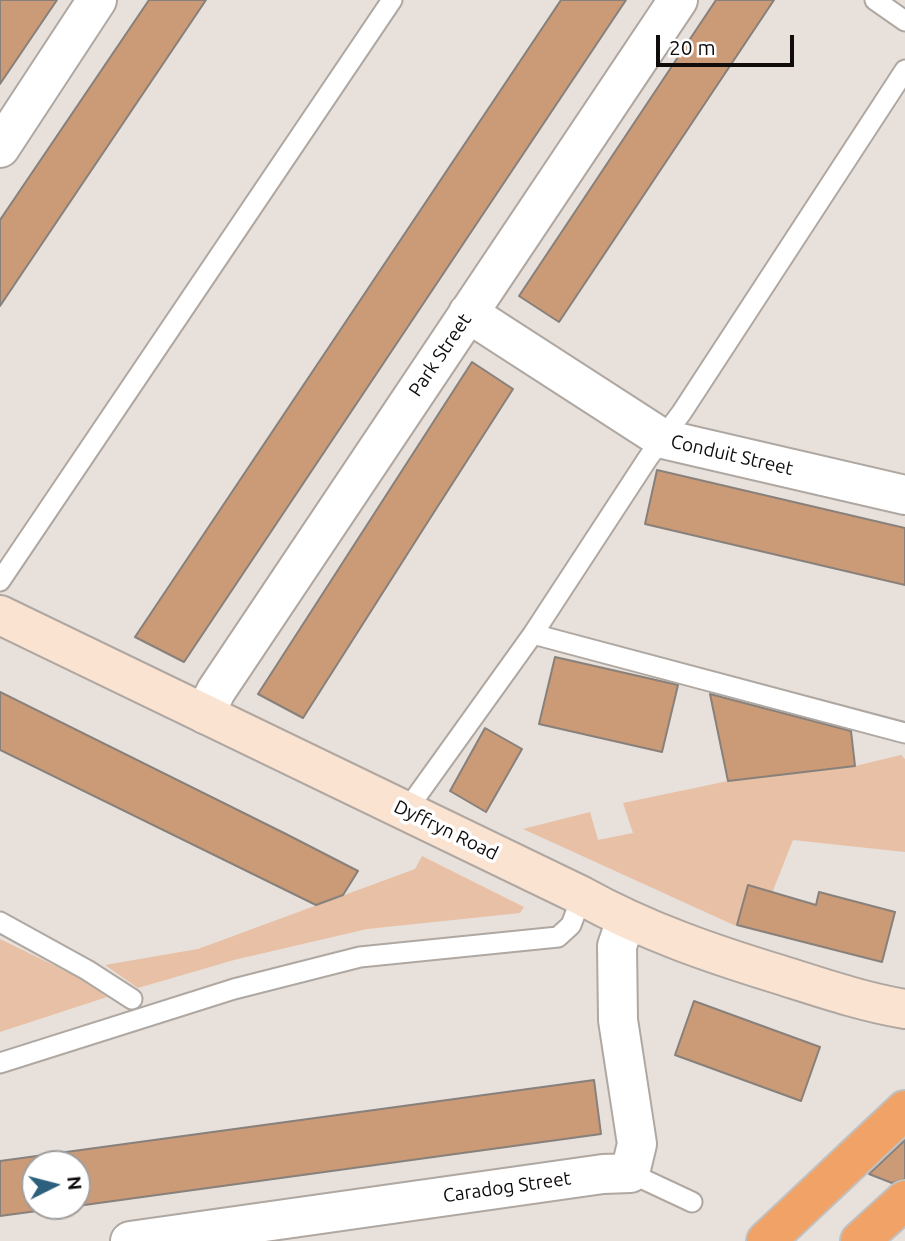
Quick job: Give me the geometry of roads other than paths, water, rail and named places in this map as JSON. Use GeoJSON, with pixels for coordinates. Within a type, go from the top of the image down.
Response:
{"type":"FeatureCollection","features":[{"type":"Feature","properties":{"kind":"highway"},"geometry":{"type":"LineString","coordinates":[[766,1241],[905,1110]]}},
{"type":"Feature","properties":{"kind":"highway"},"geometry":{"type":"LineString","coordinates":[[860,1241],[905,1200]]}},
{"type":"Feature","properties":{"kind":"street"},"geometry":{"type":"LineString","coordinates":[[0,148],[97,0]]}},
{"type":"Feature","properties":{"kind":"street","name":"Park Street"},"geometry":{"type":"LineString","coordinates":[[205,713],[216,691],[678,0]]}},
{"type":"Feature","properties":{"kind":"street","name":"Conduit Street"},"geometry":{"type":"LineString","coordinates":[[468,313],[663,439],[905,495]]}},
{"type":"Feature","properties":{"kind":"street","name":"Dyffryn Road"},"geometry":{"type":"LineString","coordinates":[[0,615],[582,896],[626,920],[717,955],[836,992],[905,1009]]}},
{"type":"Feature","properties":{"kind":"street"},"geometry":{"type":"LineString","coordinates":[[626,920],[617,946],[618,1020],[637,1144],[630,1173]]}},
{"type":"Feature","properties":{"kind":"street","name":"Caradog Street"},"geometry":{"type":"LineString","coordinates":[[130,1241],[603,1174],[630,1173]]}},
{"type":"Feature","properties":{"kind":"lane"},"geometry":{"type":"LineString","coordinates":[[0,581],[392,0]]}},
{"type":"Feature","properties":{"kind":"lane"},"geometry":{"type":"LineString","coordinates":[[875,0],[905,20]]}},
{"type":"Feature","properties":{"kind":"lane"},"geometry":{"type":"LineString","coordinates":[[406,811],[533,634],[905,70]]}},
{"type":"Feature","properties":{"kind":"lane"},"geometry":{"type":"LineString","coordinates":[[533,634],[905,733]]}},
{"type":"Feature","properties":{"kind":"lane"},"geometry":{"type":"LineString","coordinates":[[0,1063],[233,989],[360,957],[558,937],[571,925],[582,896]]}},
{"type":"Feature","properties":{"kind":"lane"},"geometry":{"type":"LineString","coordinates":[[0,922],[87,970],[132,999]]}},
{"type":"Feature","properties":{"kind":"lane"},"geometry":{"type":"LineString","coordinates":[[630,1173],[692,1202]]}}]}
